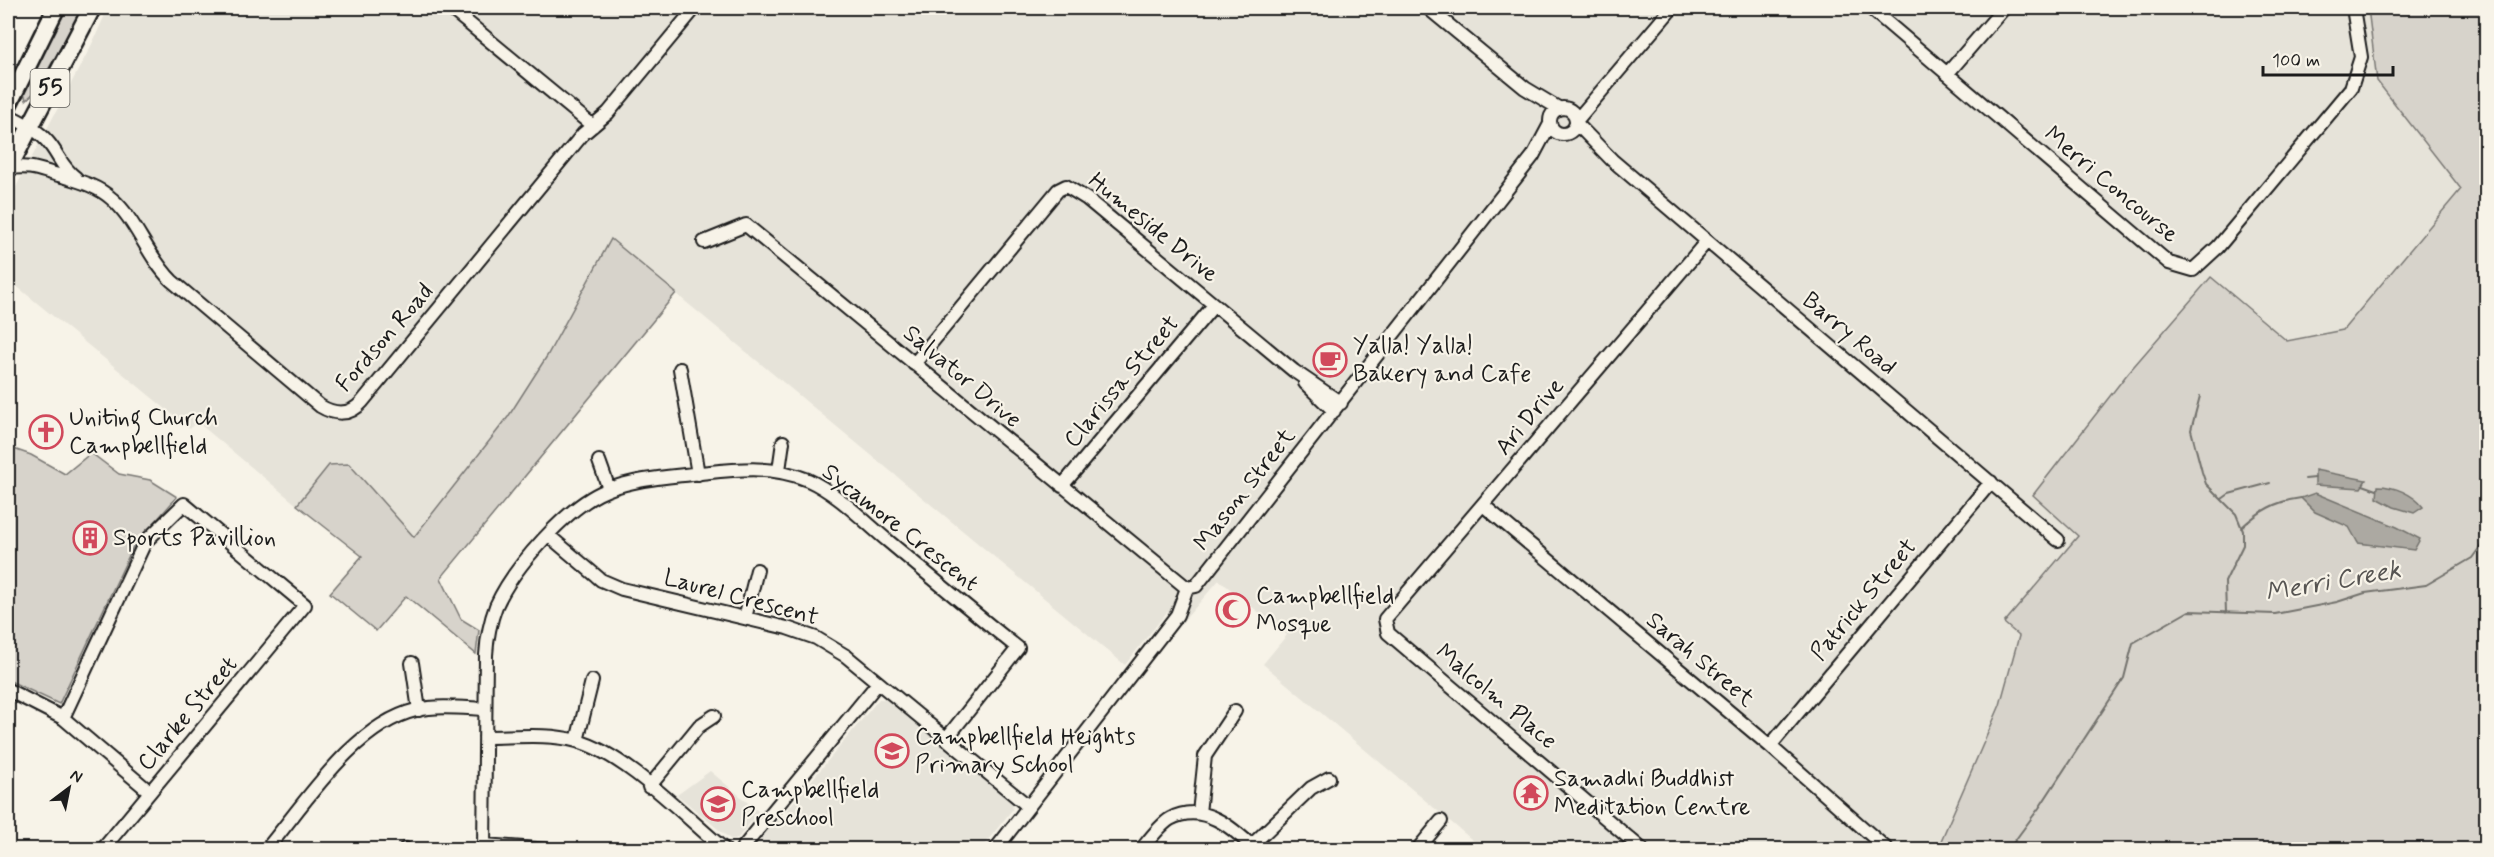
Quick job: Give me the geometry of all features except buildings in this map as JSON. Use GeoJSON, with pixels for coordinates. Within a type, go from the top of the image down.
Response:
{"type":"FeatureCollection","features":[{"type":"Feature","properties":{"kind":"highway","name":"55"},"geometry":{"type":"LineString","coordinates":[[8,105],[56,8]]}},
{"type":"Feature","properties":{"kind":"highway","name":"55"},"geometry":{"type":"LineString","coordinates":[[8,168],[92,8]]}},
{"type":"Feature","properties":{"kind":"street"},"geometry":{"type":"LineString","coordinates":[[450,8],[593,126]]}},
{"type":"Feature","properties":{"kind":"street","name":"Fordson Road"},"geometry":{"type":"LineString","coordinates":[[8,115],[46,140],[63,167],[119,205],[158,267],[172,281],[320,406],[340,413],[354,409],[362,402],[583,134],[608,113],[695,8]]}},
{"type":"Feature","properties":{"kind":"street"},"geometry":{"type":"LineString","coordinates":[[1428,8],[1525,88],[1562,109],[1571,111],[1576,122]]}},
{"type":"Feature","properties":{"kind":"street"},"geometry":{"type":"LineString","coordinates":[[1525,88],[1554,131],[1563,134],[1572,130],[1607,82],[1672,8]]}},
{"type":"Feature","properties":{"kind":"street","name":"Merri Concourse"},"geometry":{"type":"LineString","coordinates":[[1870,8],[2169,263],[2193,270],[2218,247],[2351,88],[2361,57],[2353,8]]}},
{"type":"Feature","properties":{"kind":"street"},"geometry":{"type":"LineString","coordinates":[[1947,74],[2004,8]]}},
{"type":"Feature","properties":{"kind":"street"},"geometry":{"type":"LineString","coordinates":[[1550,122],[1553,113],[1588,98],[1607,82]]}},
{"type":"Feature","properties":{"kind":"street","name":"Mason Street"},"geometry":{"type":"LineString","coordinates":[[995,849],[1177,615],[1187,588],[1196,586],[1533,156],[1550,122]]}},
{"type":"Feature","properties":{"kind":"street","name":"Barry Road"},"geometry":{"type":"LineString","coordinates":[[1576,122],[1612,160],[2058,540]]}},
{"type":"Feature","properties":{"kind":"street","name":"Barry Road"},"geometry":{"type":"LineString","coordinates":[[1563,134],[1612,160]]}},
{"type":"Feature","properties":{"kind":"street","name":"Mason Street"},"geometry":{"type":"LineString","coordinates":[[1533,156],[1563,134]]}},
{"type":"Feature","properties":{"kind":"street","name":"Fordson Road"},"geometry":{"type":"LineString","coordinates":[[8,168],[36,167],[82,182]]}},
{"type":"Feature","properties":{"kind":"street","name":"Humeside Drive"},"geometry":{"type":"LineString","coordinates":[[914,364],[1058,190],[1065,186],[1087,199],[1337,407]]}},
{"type":"Feature","properties":{"kind":"street","name":"Salvator Drive"},"geometry":{"type":"LineString","coordinates":[[704,242],[746,225],[1187,588]]}},
{"type":"Feature","properties":{"kind":"street","name":"Ari Drive"},"geometry":{"type":"LineString","coordinates":[[1385,619],[1707,241]]}},
{"type":"Feature","properties":{"kind":"street","name":"Clarissa Street"},"geometry":{"type":"LineString","coordinates":[[1062,486],[1214,305]]}},
{"type":"Feature","properties":{"kind":"street"},"geometry":{"type":"LineString","coordinates":[[680,369],[698,474]]}},
{"type":"Feature","properties":{"kind":"street"},"geometry":{"type":"LineString","coordinates":[[779,470],[783,442]]}},
{"type":"Feature","properties":{"kind":"street"},"geometry":{"type":"LineString","coordinates":[[599,461],[609,489]]}},
{"type":"Feature","properties":{"kind":"street","name":"Sycamore Crescent"},"geometry":{"type":"LineString","coordinates":[[484,847],[487,641],[496,606],[512,580],[548,535],[575,508],[609,489],[646,480],[751,468],[779,470],[811,481],[845,505],[1018,648],[946,739]]}},
{"type":"Feature","properties":{"kind":"street","name":"Patrick Street"},"geometry":{"type":"LineString","coordinates":[[1770,746],[1991,482]]}},
{"type":"Feature","properties":{"kind":"street","name":"Clarke Street"},"geometry":{"type":"LineString","coordinates":[[63,718],[146,542],[184,504],[305,605],[102,849]]}},
{"type":"Feature","properties":{"kind":"street","name":"Sarah Street"},"geometry":{"type":"LineString","coordinates":[[1483,505],[1770,746],[1888,849]]}},
{"type":"Feature","properties":{"kind":"street","name":"Laurel Crescent"},"geometry":{"type":"LineString","coordinates":[[548,535],[580,565],[611,584],[816,638],[846,656],[1028,806]]}},
{"type":"Feature","properties":{"kind":"street"},"geometry":{"type":"LineString","coordinates":[[745,618],[757,570]]}},
{"type":"Feature","properties":{"kind":"street","name":"Malcolm Place"},"geometry":{"type":"LineString","coordinates":[[1385,619],[1388,633],[1643,849]]}},
{"type":"Feature","properties":{"kind":"street"},"geometry":{"type":"LineString","coordinates":[[412,663],[419,710]]}},
{"type":"Feature","properties":{"kind":"street"},"geometry":{"type":"LineString","coordinates":[[577,741],[592,681]]}},
{"type":"Feature","properties":{"kind":"street"},"geometry":{"type":"LineString","coordinates":[[741,849],[878,683]]}},
{"type":"Feature","properties":{"kind":"street"},"geometry":{"type":"LineString","coordinates":[[8,690],[63,718],[150,792]]}},
{"type":"Feature","properties":{"kind":"street"},"geometry":{"type":"LineString","coordinates":[[267,849],[363,736],[389,720],[419,710],[485,709]]}},
{"type":"Feature","properties":{"kind":"street"},"geometry":{"type":"LineString","coordinates":[[1199,813],[1205,756],[1235,711]]}},
{"type":"Feature","properties":{"kind":"street"},"geometry":{"type":"LineString","coordinates":[[650,787],[699,726],[714,716]]}},
{"type":"Feature","properties":{"kind":"street"},"geometry":{"type":"LineString","coordinates":[[485,737],[554,737],[577,741],[621,762],[725,849]]}},
{"type":"Feature","properties":{"kind":"street"},"geometry":{"type":"LineString","coordinates":[[1140,849],[1168,820],[1184,814],[1199,813],[1221,822],[1254,847],[1311,788],[1329,778]]}},
{"type":"Feature","properties":{"kind":"street"},"geometry":{"type":"LineString","coordinates":[[1416,849],[1441,820]]}},
{"type":"Feature","properties":{"kind":"street"},"geometry":{"type":"LineString","coordinates":[[484,847],[550,849]]}},
{"type":"Feature","properties":{"kind":"shaded area"},"geometry":{"type":"Polygon","coordinates":[[[64,8],[83,8],[36,91],[26,100],[24,92],[64,8]]]}},
{"type":"Feature","properties":{"kind":"shaded area"},"geometry":{"type":"Polygon","coordinates":[[[108,8],[2368,8],[2377,81],[2461,189],[2343,330],[2287,341],[2211,277],[2128,373],[2078,536],[2004,622],[2019,636],[2000,705],[1937,850],[1483,849],[1263,664],[1287,635],[1219,580],[1181,624],[1167,612],[1125,665],[611,240],[547,356],[508,417],[414,537],[329,465],[297,505],[196,421],[190,429],[8,279],[8,202],[92,44],[108,8]]]}},
{"type":"Feature","properties":{"kind":"shaded area"},"geometry":{"type":"Polygon","coordinates":[[[2368,8],[2486,8],[2486,849],[1937,850],[2000,705],[2019,636],[2004,623],[2078,536],[2033,495],[2128,373],[2211,277],[2287,341],[2343,330],[2461,189],[2377,81],[2368,8]]]}},
{"type":"Feature","properties":{"kind":"shaded area"},"geometry":{"type":"Polygon","coordinates":[[[611,239],[676,293],[441,578],[461,619],[479,630],[476,654],[406,596],[376,631],[330,593],[362,556],[297,505],[329,465],[349,464],[414,537],[508,417],[547,356],[611,239]]]}},
{"type":"Feature","properties":{"kind":"shaded area"},"geometry":{"type":"Polygon","coordinates":[[[8,447],[31,455],[65,474],[91,453],[119,474],[150,480],[177,497],[133,547],[59,704],[8,680],[8,447]]]}},
{"type":"Feature","properties":{"kind":"shaded area"},"geometry":{"type":"Polygon","coordinates":[[[2315,470],[2366,480],[2361,488],[2315,485],[2315,470]]]}},
{"type":"Feature","properties":{"kind":"shaded area"},"geometry":{"type":"Polygon","coordinates":[[[2378,486],[2390,487],[2403,492],[2423,507],[2414,513],[2394,507],[2377,498],[2378,486]]]}},
{"type":"Feature","properties":{"kind":"shaded area"},"geometry":{"type":"Polygon","coordinates":[[[2315,493],[2420,539],[2414,550],[2358,543],[2349,527],[2315,512],[2301,498],[2315,493]]]}},
{"type":"Feature","properties":{"kind":"shaded area","name":"Campbellfield Heights Primary School"},"geometry":{"type":"Polygon","coordinates":[[[879,699],[885,699],[1013,804],[1012,810],[981,849],[747,850],[773,817],[778,821],[786,815],[787,810],[879,699]]]}},
{"type":"Feature","properties":{"kind":"shaded area","name":"Campbellfield Preschool"},"geometry":{"type":"Polygon","coordinates":[[[710,771],[759,812],[737,839],[730,839],[677,795],[710,771]]]}},
{"type":"Feature","properties":{"kind":"waterway"},"geometry":{"type":"LineString","coordinates":[[2200,396],[2191,430],[2202,472],[2206,484],[2236,514],[2243,531],[2243,545],[2225,582],[2226,613]]}},
{"type":"Feature","properties":{"kind":"waterway"},"geometry":{"type":"LineString","coordinates":[[2305,479],[2315,478]]}},
{"type":"Feature","properties":{"kind":"waterway"},"geometry":{"type":"LineString","coordinates":[[2222,499],[2229,494],[2270,483]]}},
{"type":"Feature","properties":{"kind":"waterway"},"geometry":{"type":"LineString","coordinates":[[2363,485],[2377,490]]}},
{"type":"Feature","properties":{"kind":"waterway"},"geometry":{"type":"LineString","coordinates":[[2241,528],[2268,508],[2301,498]]}},
{"type":"Feature","properties":{"kind":"waterway","name":"Merri Creek"},"geometry":{"type":"LineString","coordinates":[[2008,850],[2039,808],[2124,678],[2133,643],[2189,611],[2275,614],[2337,602],[2365,593],[2426,585],[2472,558],[2486,539]]}},
{"type":"Feature","properties":{"kind":"place","name":"Yalla! Yalla! Bakery and Cafe"},"geometry":{"type":"Point","coordinates":[1330,360]}},
{"type":"Feature","properties":{"kind":"place","name":"Uniting Church Campbellfield"},"geometry":{"type":"Point","coordinates":[46,432]}},
{"type":"Feature","properties":{"kind":"place","name":"Sports Pavillion"},"geometry":{"type":"Point","coordinates":[90,538]}},
{"type":"Feature","properties":{"kind":"place","name":"Campbellfield Mosque"},"geometry":{"type":"Point","coordinates":[1233,610]}},
{"type":"Feature","properties":{"kind":"place","name":"Campbellfield Heights Primary School"},"geometry":{"type":"Point","coordinates":[892,751]}},
{"type":"Feature","properties":{"kind":"place","name":"Samadhi Buddhist Meditation Centre"},"geometry":{"type":"Point","coordinates":[1531,793]}},
{"type":"Feature","properties":{"kind":"place","name":"Campbellfield Preschool"},"geometry":{"type":"Point","coordinates":[718,804]}}]}
